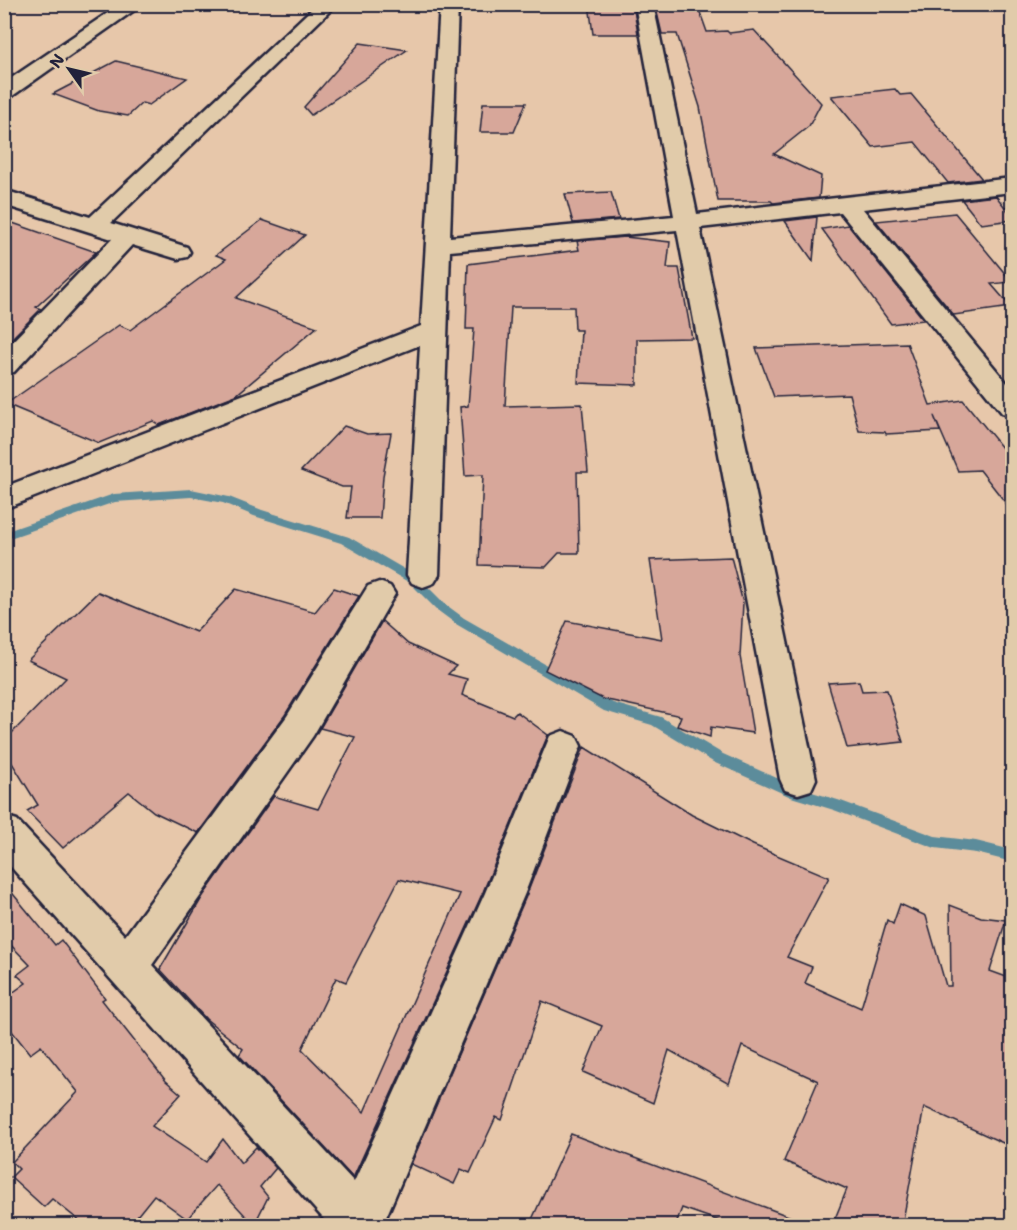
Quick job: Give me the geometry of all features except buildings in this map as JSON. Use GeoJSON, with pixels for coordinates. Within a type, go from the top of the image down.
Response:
{"type":"FeatureCollection","features":[{"type":"Feature","properties":{"kind":"street"},"geometry":{"type":"LineString","coordinates":[[4,93],[134,4]]}},
{"type":"Feature","properties":{"kind":"street"},"geometry":{"type":"LineString","coordinates":[[94,226],[328,4]]}},
{"type":"Feature","properties":{"kind":"street"},"geometry":{"type":"LineString","coordinates":[[423,574],[449,4]]}},
{"type":"Feature","properties":{"kind":"street"},"geometry":{"type":"LineString","coordinates":[[644,4],[798,779]]}},
{"type":"Feature","properties":{"kind":"street"},"geometry":{"type":"LineString","coordinates":[[438,245],[687,222],[1012,185]]}},
{"type":"Feature","properties":{"kind":"street"},"geometry":{"type":"LineString","coordinates":[[4,197],[178,252]]}},
{"type":"Feature","properties":{"kind":"street"},"geometry":{"type":"LineString","coordinates":[[846,204],[1012,407]]}},
{"type":"Feature","properties":{"kind":"street"},"geometry":{"type":"LineString","coordinates":[[4,366],[128,236]]}},
{"type":"Feature","properties":{"kind":"street"},"geometry":{"type":"LineString","coordinates":[[4,499],[434,330]]}},
{"type":"Feature","properties":{"kind":"street"},"geometry":{"type":"LineString","coordinates":[[126,968],[300,726],[379,594]]}},
{"type":"Feature","properties":{"kind":"street"},"geometry":{"type":"LineString","coordinates":[[4,832],[360,1225],[505,893],[563,746]]}},
{"type":"Feature","properties":{"kind":"waterway"},"geometry":{"type":"LineString","coordinates":[[4,536],[114,498],[191,493],[225,500],[258,513],[345,540],[414,580],[441,607],[460,621],[609,707],[656,721],[718,758],[796,793],[836,805],[935,842],[976,847],[1012,856]]}}]}
